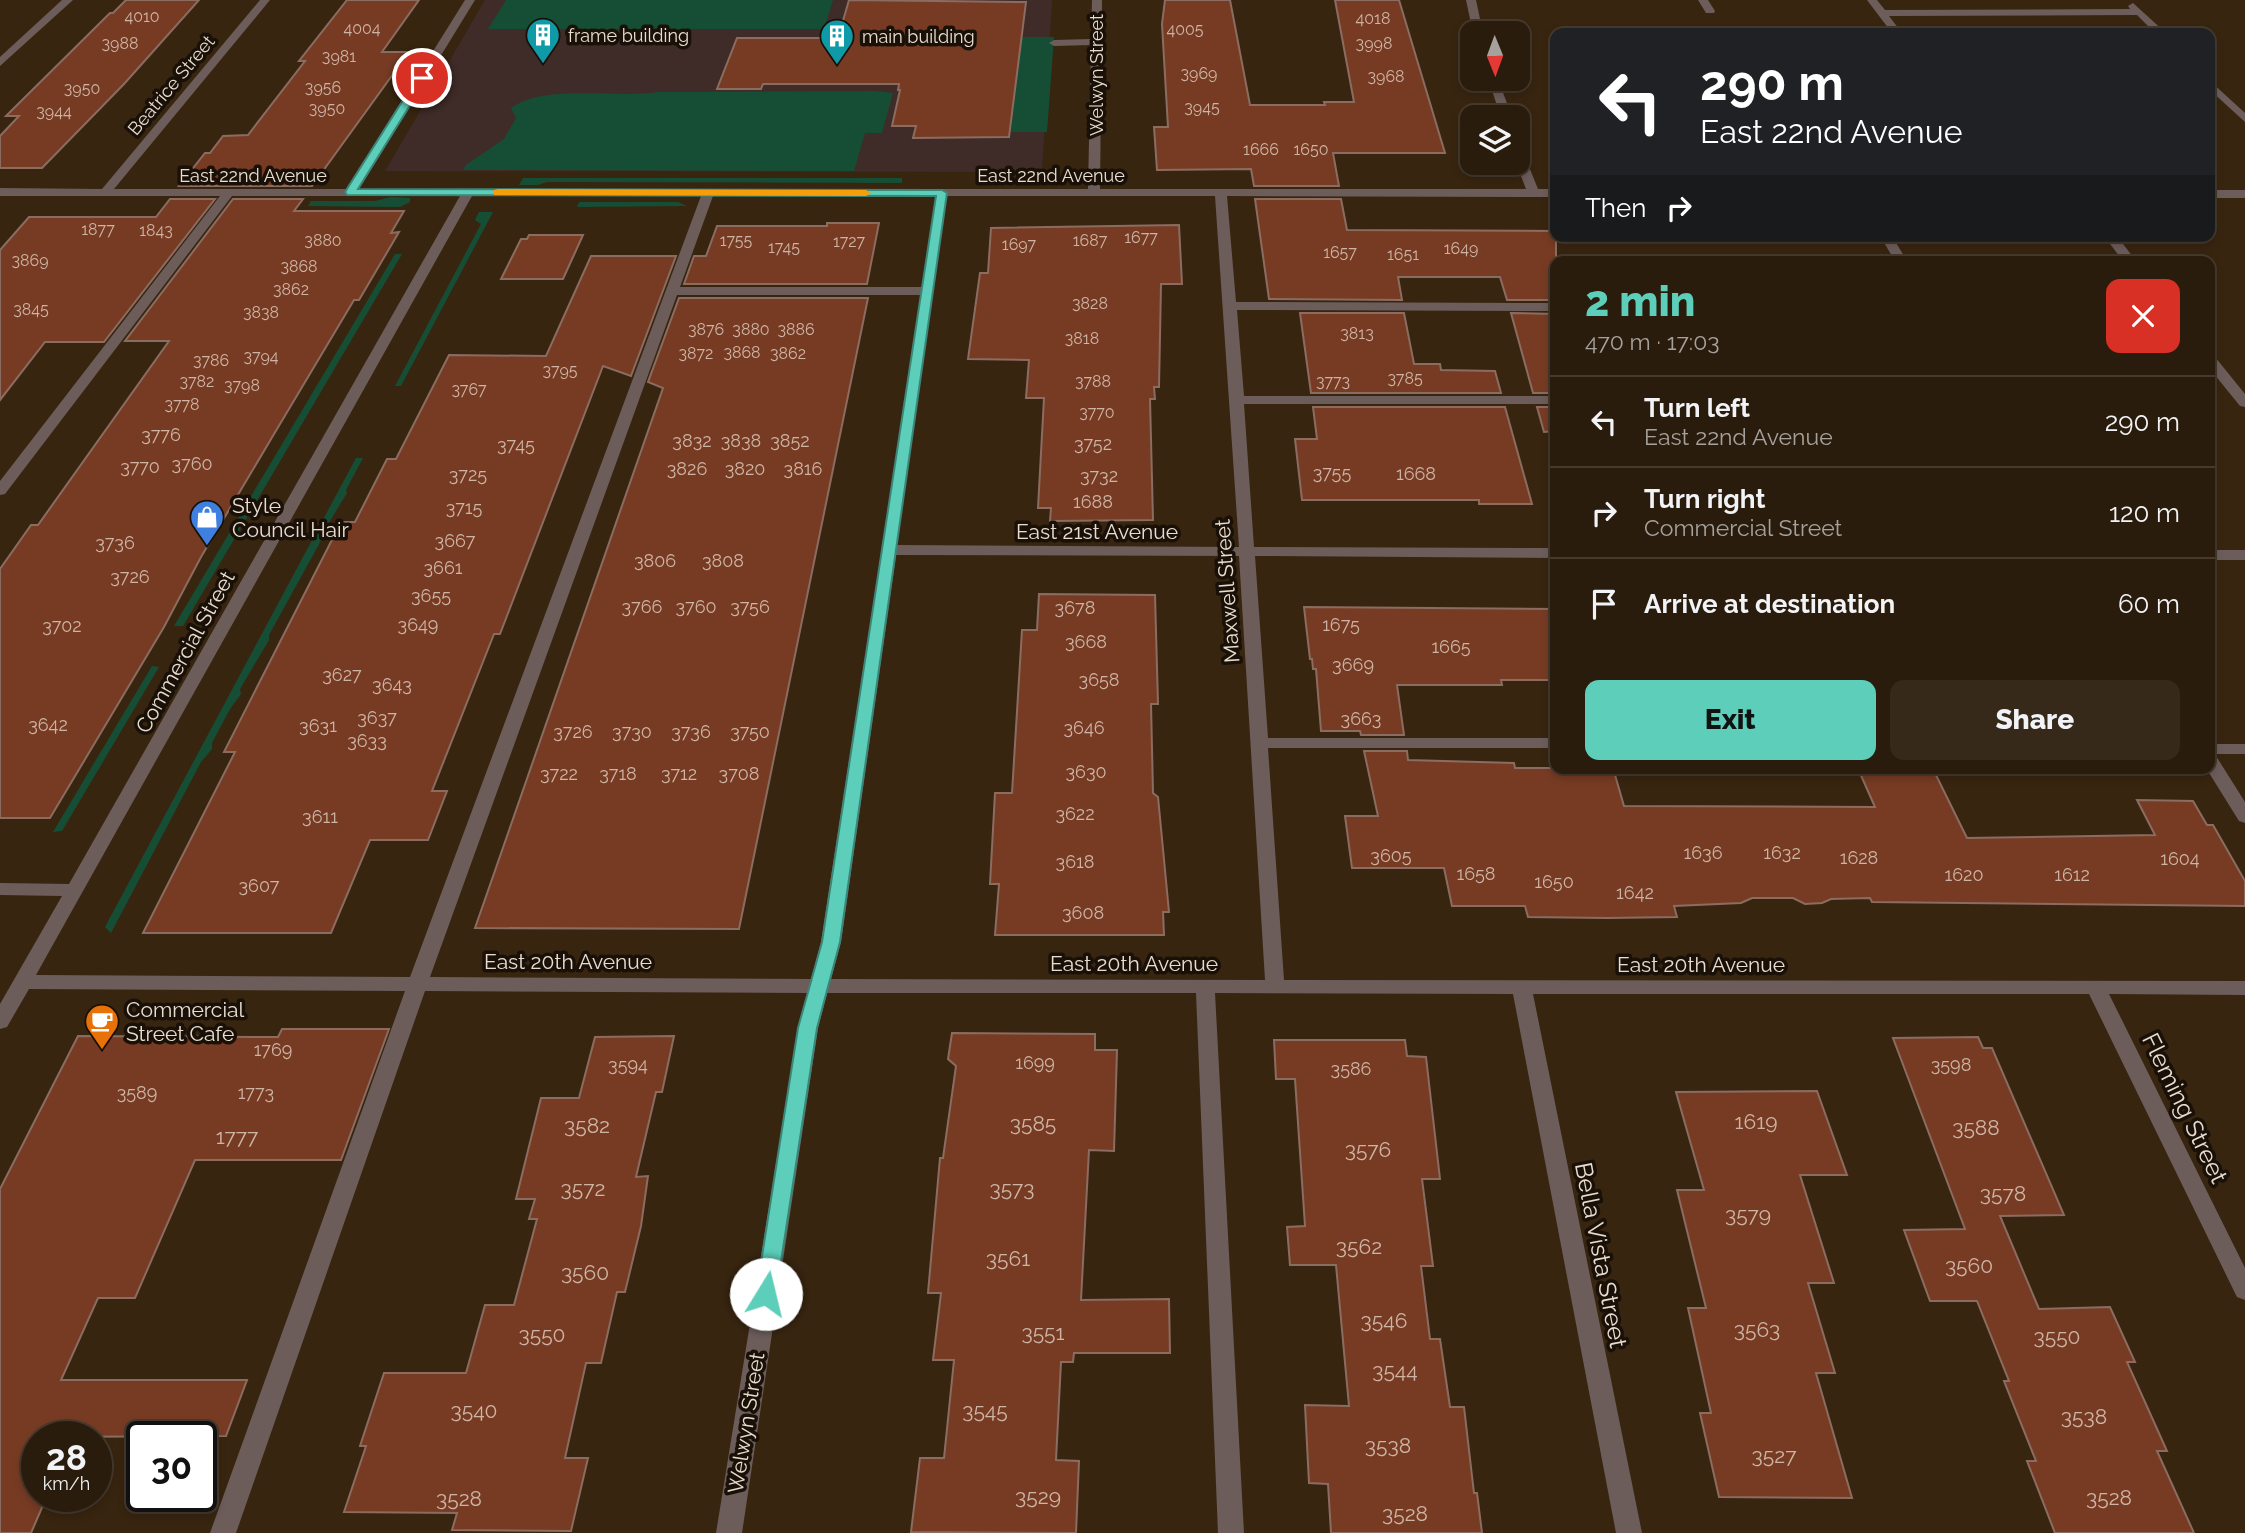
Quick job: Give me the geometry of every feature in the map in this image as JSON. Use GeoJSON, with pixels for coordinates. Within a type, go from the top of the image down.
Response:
{"type":"FeatureCollection","features":[{"type":"Feature","properties":{"kind":"street"},"geometry":{"type":"LineString","coordinates":[[0,63],[68,0]]}},
{"type":"Feature","properties":{"kind":"street","name":"Beatrice Street"},"geometry":{"type":"LineString","coordinates":[[105,192],[265,0]]}},
{"type":"Feature","properties":{"kind":"street"},"geometry":{"type":"LineString","coordinates":[[351,192],[470,0]]}},
{"type":"Feature","properties":{"kind":"street","name":"Welwyn Street"},"geometry":{"type":"LineString","coordinates":[[1094,193],[1097,0]]}},
{"type":"Feature","properties":{"kind":"street"},"geometry":{"type":"LineString","coordinates":[[1471,0],[1475,21]]}},
{"type":"Feature","properties":{"kind":"street"},"geometry":{"type":"LineString","coordinates":[[1703,0],[1710,11]]}},
{"type":"Feature","properties":{"kind":"street"},"geometry":{"type":"LineString","coordinates":[[1872,0],[1893,28]]}},
{"type":"Feature","properties":{"kind":"street"},"geometry":{"type":"LineString","coordinates":[[2128,0],[2156,28]]}},
{"type":"Feature","properties":{"kind":"street"},"geometry":{"type":"LineString","coordinates":[[1882,13],[2140,12]]}},
{"type":"Feature","properties":{"kind":"street"},"geometry":{"type":"LineString","coordinates":[[1054,43],[1096,42]]}},
{"type":"Feature","properties":{"kind":"street"},"geometry":{"type":"LineString","coordinates":[[2215,89],[2245,119]]}},
{"type":"Feature","properties":{"kind":"street"},"geometry":{"type":"LineString","coordinates":[[2230,103],[2245,103]]}},
{"type":"Feature","properties":{"kind":"street"},"geometry":{"type":"LineString","coordinates":[[1526,175],[1533,193]]}},
{"type":"Feature","properties":{"kind":"street","name":"East 22nd Avenue"},"geometry":{"type":"LineString","coordinates":[[0,192],[1550,193]]}},
{"type":"Feature","properties":{"kind":"street"},"geometry":{"type":"LineString","coordinates":[[0,491],[229,192]]}},
{"type":"Feature","properties":{"kind":"street","name":"Commercial Street"},"geometry":{"type":"LineString","coordinates":[[0,1022],[468,192]]}},
{"type":"Feature","properties":{"kind":"street"},"geometry":{"type":"LineString","coordinates":[[223,1533],[418,983],[708,193]]}},
{"type":"Feature","properties":{"kind":"street","name":"Welwyn Street"},"geometry":{"type":"LineString","coordinates":[[729,1533],[807,1028],[831,942],[942,193]]}},
{"type":"Feature","properties":{"kind":"street","name":"Maxwell Street"},"geometry":{"type":"LineString","coordinates":[[1221,193],[1231,306],[1275,985]]}},
{"type":"Feature","properties":{"kind":"street"},"geometry":{"type":"LineString","coordinates":[[2215,194],[2245,194]]}},
{"type":"Feature","properties":{"kind":"street"},"geometry":{"type":"LineString","coordinates":[[2115,242],[2126,256]]}},
{"type":"Feature","properties":{"kind":"street"},"geometry":{"type":"LineString","coordinates":[[674,291],[928,291]]}},
{"type":"Feature","properties":{"kind":"street"},"geometry":{"type":"LineString","coordinates":[[1231,306],[1550,307]]}},
{"type":"Feature","properties":{"kind":"street"},"geometry":{"type":"LineString","coordinates":[[2215,366],[2245,403]]}},
{"type":"Feature","properties":{"kind":"street"},"geometry":{"type":"LineString","coordinates":[[1237,400],[1550,400]]}},
{"type":"Feature","properties":{"kind":"street","name":"East 21st Avenue"},"geometry":{"type":"LineString","coordinates":[[890,550],[1550,553]]}},
{"type":"Feature","properties":{"kind":"street"},"geometry":{"type":"LineString","coordinates":[[2215,555],[2245,555]]}},
{"type":"Feature","properties":{"kind":"street"},"geometry":{"type":"LineString","coordinates":[[1260,743],[1550,743]]}},
{"type":"Feature","properties":{"kind":"street"},"geometry":{"type":"LineString","coordinates":[[2215,749],[2245,749]]}},
{"type":"Feature","properties":{"kind":"street"},"geometry":{"type":"LineString","coordinates":[[2215,768],[2245,817]]}},
{"type":"Feature","properties":{"kind":"street"},"geometry":{"type":"LineString","coordinates":[[0,889],[75,890]]}},
{"type":"Feature","properties":{"kind":"street","name":"East 20th Avenue"},"geometry":{"type":"LineString","coordinates":[[24,982],[2245,988]]}},
{"type":"Feature","properties":{"kind":"street"},"geometry":{"type":"LineString","coordinates":[[1205,985],[1231,1533]]}},
{"type":"Feature","properties":{"kind":"street","name":"Bella Vista Street"},"geometry":{"type":"LineString","coordinates":[[1522,986],[1629,1533]]}},
{"type":"Feature","properties":{"kind":"street","name":"Fleming Street"},"geometry":{"type":"LineString","coordinates":[[2095,987],[2245,1290]]}},
{"type":"Feature","properties":{"kind":"shaded area"},"geometry":{"type":"Polygon","coordinates":[[[485,0],[1052,0],[1042,172],[385,171],[485,0]]]}},
{"type":"Feature","properties":{"kind":"green space"},"geometry":{"type":"Polygon","coordinates":[[[506,0],[833,0],[824,29],[488,29],[506,0]]]}},
{"type":"Feature","properties":{"kind":"green space"},"geometry":{"type":"Polygon","coordinates":[[[955,37],[1054,37],[1047,132],[1011,132],[1016,84],[946,84],[955,37]]]}},
{"type":"Feature","properties":{"kind":"green space"},"geometry":{"type":"Polygon","coordinates":[[[658,92],[893,93],[882,133],[865,133],[854,171],[463,170],[466,165],[504,139],[516,118],[511,108],[526,100],[543,96],[658,92]]]}},
{"type":"Feature","properties":{"kind":"green space"},"geometry":{"type":"Polygon","coordinates":[[[523,178],[902,178],[902,183],[547,182],[519,185],[523,178]]]}},
{"type":"Feature","properties":{"kind":"green space"},"geometry":{"type":"Polygon","coordinates":[[[391,197],[410,198],[410,202],[400,207],[308,206],[311,201],[375,201],[391,197]]]}},
{"type":"Feature","properties":{"kind":"green space"},"geometry":{"type":"Polygon","coordinates":[[[579,202],[678,202],[687,206],[577,207],[579,202]]]}},
{"type":"Feature","properties":{"kind":"green space"},"geometry":{"type":"Polygon","coordinates":[[[479,212],[493,212],[401,386],[395,386],[481,224],[475,220],[479,212]]]}},
{"type":"Feature","properties":{"kind":"green space"},"geometry":{"type":"Polygon","coordinates":[[[395,254],[402,254],[183,626],[174,626],[395,254]]]}},
{"type":"Feature","properties":{"kind":"green space"},"geometry":{"type":"Polygon","coordinates":[[[356,458],[363,458],[346,490],[347,493],[322,534],[323,537],[269,635],[269,640],[240,689],[241,694],[212,743],[212,749],[201,762],[111,933],[105,927],[356,458]]]}},
{"type":"Feature","properties":{"kind":"green space"},"geometry":{"type":"Polygon","coordinates":[[[152,666],[159,667],[62,831],[53,832],[152,666]]]}},
{"type":"Feature","properties":{"kind":"building"},"geometry":{"type":"Polygon","coordinates":[[[126,0],[199,0],[124,84],[42,168],[0,168],[0,136],[19,116],[6,116],[126,0]]]}},
{"type":"Feature","properties":{"kind":"building"},"geometry":{"type":"Polygon","coordinates":[[[347,0],[419,0],[382,52],[409,52],[312,186],[179,186],[205,153],[210,153],[223,136],[248,135],[305,61],[299,61],[347,0]]]}},
{"type":"Feature","properties":{"kind":"building"},"geometry":{"type":"Polygon","coordinates":[[[849,0],[1026,2],[1009,137],[913,138],[916,126],[892,126],[899,84],[763,84],[761,89],[717,89],[737,38],[838,38],[849,0]]]}},
{"type":"Feature","properties":{"kind":"building"},"geometry":{"type":"Polygon","coordinates":[[[1165,0],[1230,0],[1250,105],[1325,105],[1324,102],[1354,102],[1335,0],[1399,0],[1445,153],[1333,153],[1339,186],[1254,186],[1251,169],[1157,170],[1154,127],[1168,127],[1162,24],[1165,0]]]}},
{"type":"Feature","properties":{"kind":"building"},"geometry":{"type":"Polygon","coordinates":[[[170,199],[215,199],[104,342],[45,342],[0,400],[0,250],[29,217],[156,217],[170,199]]]}},
{"type":"Feature","properties":{"kind":"building"},"geometry":{"type":"Polygon","coordinates":[[[233,199],[303,199],[294,211],[404,211],[391,233],[399,232],[359,300],[354,300],[280,424],[201,557],[164,627],[50,818],[0,818],[0,569],[31,525],[38,525],[169,341],[125,341],[233,199]]]}},
{"type":"Feature","properties":{"kind":"building"},"geometry":{"type":"Polygon","coordinates":[[[1255,199],[1341,199],[1347,230],[1550,231],[1550,242],[1556,242],[1556,256],[1550,256],[1550,300],[1507,300],[1500,277],[1398,277],[1402,300],[1269,299],[1255,199]]]}},
{"type":"Feature","properties":{"kind":"building"},"geometry":{"type":"Polygon","coordinates":[[[827,223],[879,223],[867,284],[684,284],[694,256],[706,256],[717,226],[827,226],[827,223]]]}},
{"type":"Feature","properties":{"kind":"building"},"geometry":{"type":"Polygon","coordinates":[[[1179,225],[1182,284],[1161,284],[1159,387],[1154,387],[1155,399],[1150,399],[1153,520],[1050,521],[1051,508],[1038,508],[1044,398],[1026,398],[1029,360],[968,359],[980,273],[988,273],[991,228],[1179,225]]]}},
{"type":"Feature","properties":{"kind":"building"},"geometry":{"type":"Polygon","coordinates":[[[529,235],[583,235],[563,279],[501,279],[521,239],[527,239],[529,235]]]}},
{"type":"Feature","properties":{"kind":"building"},"geometry":{"type":"Polygon","coordinates":[[[591,256],[676,256],[631,376],[603,366],[500,634],[494,634],[432,791],[447,791],[428,840],[370,840],[331,933],[143,933],[235,752],[224,752],[341,522],[355,522],[387,459],[396,459],[449,355],[546,356],[591,256]]]}},
{"type":"Feature","properties":{"kind":"building"},"geometry":{"type":"Polygon","coordinates":[[[679,298],[868,298],[739,929],[475,928],[663,388],[648,382],[679,298]]]}},
{"type":"Feature","properties":{"kind":"building"},"geometry":{"type":"Polygon","coordinates":[[[1300,313],[1404,313],[1414,364],[1440,364],[1441,370],[1495,371],[1501,393],[1311,393],[1300,313]]]}},
{"type":"Feature","properties":{"kind":"building"},"geometry":{"type":"Polygon","coordinates":[[[1511,313],[1550,314],[1550,393],[1533,393],[1511,313]]]}},
{"type":"Feature","properties":{"kind":"building"},"geometry":{"type":"Polygon","coordinates":[[[1313,407],[1505,407],[1532,504],[1479,504],[1479,500],[1302,500],[1295,439],[1317,439],[1313,407]]]}},
{"type":"Feature","properties":{"kind":"building"},"geometry":{"type":"Polygon","coordinates":[[[1537,407],[1550,407],[1550,432],[1544,432],[1537,407]]]}},
{"type":"Feature","properties":{"kind":"building"},"geometry":{"type":"Polygon","coordinates":[[[1039,594],[1155,595],[1158,704],[1151,704],[1153,793],[1158,797],[1169,912],[1163,912],[1164,935],[995,935],[999,884],[990,884],[995,793],[1012,793],[1022,630],[1037,630],[1039,594]]]}},
{"type":"Feature","properties":{"kind":"building"},"geometry":{"type":"Polygon","coordinates":[[[1304,607],[1550,609],[1550,680],[1501,680],[1502,685],[1397,685],[1404,735],[1321,731],[1316,669],[1313,669],[1304,607]]]}},
{"type":"Feature","properties":{"kind":"building"},"geometry":{"type":"Polygon","coordinates":[[[1364,751],[1407,751],[1408,760],[1514,763],[1515,768],[1550,768],[1550,774],[1615,774],[1624,806],[1875,807],[1860,774],[1935,774],[1967,838],[2155,835],[2137,800],[2193,801],[2207,825],[2213,825],[2245,881],[2245,906],[1872,902],[1870,898],[1831,899],[1822,903],[1805,904],[1793,898],[1752,898],[1741,903],[1674,906],[1677,917],[1528,917],[1525,906],[1452,906],[1444,868],[1352,868],[1345,816],[1378,816],[1364,751]]]}},
{"type":"Feature","properties":{"kind":"building"},"geometry":{"type":"Polygon","coordinates":[[[282,1029],[389,1029],[341,1160],[195,1160],[135,1298],[98,1298],[61,1380],[247,1380],[226,1436],[217,1436],[217,1421],[126,1421],[126,1437],[112,1437],[112,1421],[21,1421],[21,1512],[40,1512],[31,1533],[0,1533],[0,1189],[78,1036],[278,1037],[282,1029]]]}},
{"type":"Feature","properties":{"kind":"building"},"geometry":{"type":"Polygon","coordinates":[[[952,1033],[1095,1034],[1095,1050],[1117,1050],[1114,1151],[1089,1150],[1081,1300],[1169,1299],[1170,1353],[1074,1353],[1073,1362],[1061,1362],[1056,1460],[1079,1461],[1076,1533],[911,1532],[920,1458],[944,1458],[954,1360],[933,1360],[941,1293],[928,1293],[940,1158],[943,1158],[956,1066],[948,1059],[952,1033]]]}},
{"type":"Feature","properties":{"kind":"building"},"geometry":{"type":"Polygon","coordinates":[[[674,1036],[662,1092],[656,1092],[636,1177],[648,1176],[641,1226],[625,1292],[617,1292],[601,1363],[586,1363],[565,1458],[588,1458],[571,1531],[452,1530],[457,1513],[344,1512],[366,1446],[360,1446],[384,1373],[466,1373],[485,1305],[514,1305],[537,1219],[529,1219],[535,1199],[516,1199],[541,1098],[579,1098],[595,1037],[674,1036]]]}},
{"type":"Feature","properties":{"kind":"building"},"geometry":{"type":"Polygon","coordinates":[[[1978,1037],[1983,1048],[1992,1048],[2064,1215],[2000,1216],[2039,1309],[2110,1307],[2135,1362],[2127,1362],[2167,1451],[2157,1451],[2194,1533],[2055,1533],[2027,1461],[2036,1461],[2004,1381],[2009,1381],[1977,1301],[1930,1301],[1904,1230],[1965,1229],[1893,1038],[1978,1037]]]}},
{"type":"Feature","properties":{"kind":"building"},"geometry":{"type":"Polygon","coordinates":[[[1274,1040],[1405,1040],[1407,1056],[1426,1057],[1440,1179],[1422,1179],[1433,1266],[1421,1266],[1430,1339],[1440,1339],[1450,1407],[1464,1407],[1474,1493],[1477,1493],[1482,1533],[1331,1533],[1328,1484],[1309,1483],[1305,1405],[1349,1406],[1336,1265],[1290,1265],[1287,1227],[1305,1226],[1295,1079],[1276,1079],[1274,1040]]]}},
{"type":"Feature","properties":{"kind":"building"},"geometry":{"type":"Polygon","coordinates":[[[1817,1091],[1847,1175],[1800,1175],[1834,1283],[1808,1283],[1835,1373],[1816,1373],[1852,1498],[1719,1497],[1700,1413],[1711,1413],[1688,1308],[1706,1308],[1677,1190],[1704,1190],[1676,1092],[1817,1091]]]}},
{"type":"Feature","properties":{"kind":"slow traffic"},"geometry":{"type":"LineString","coordinates":[[498,192],[866,193]]}},
{"type":"Feature","properties":{"kind":"place","name":"frame building"},"geometry":{"type":"Point","coordinates":[543,65]}},
{"type":"Feature","properties":{"kind":"place","name":"main building"},"geometry":{"type":"Point","coordinates":[837,66]}},
{"type":"Feature","properties":{"kind":"place","name":"Style Council Hair"},"geometry":{"type":"Point","coordinates":[207,547]}},
{"type":"Feature","properties":{"kind":"place","name":"Commercial Street Cafe"},"geometry":{"type":"Point","coordinates":[102,1051]}},
{"type":"Feature","properties":{"kind":"route"},"geometry":{"type":"LineString","coordinates":[[422,78],[351,192],[942,193],[831,942],[807,1028],[766,1294]]}}]}
